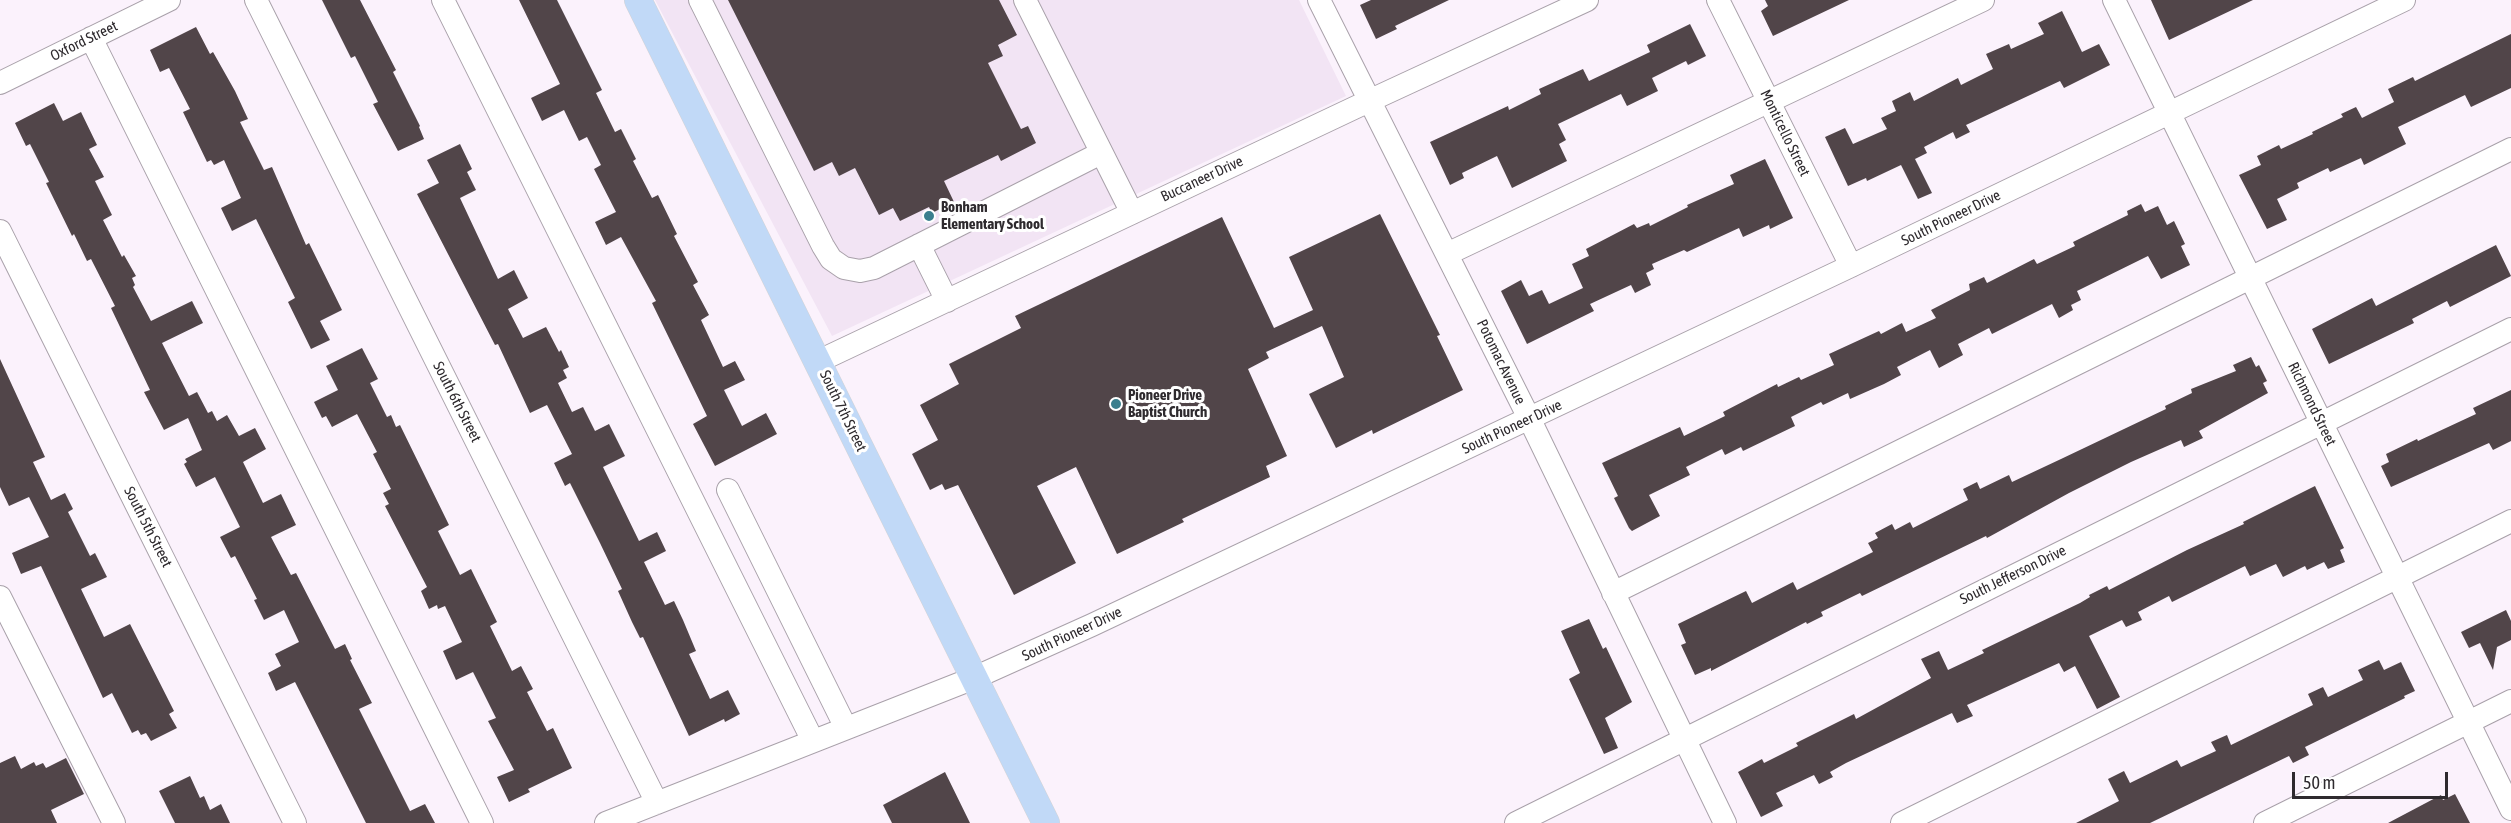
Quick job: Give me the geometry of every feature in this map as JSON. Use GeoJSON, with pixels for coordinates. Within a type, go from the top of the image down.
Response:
{"type":"FeatureCollection","features":[{"type":"Feature","properties":{"kind":"main road","name":"South 7th Street"},"geometry":{"type":"LineString","coordinates":[[638,0],[819,361],[1046,823]]}},
{"type":"Feature","properties":{"kind":"street","name":"Oxford Street"},"geometry":{"type":"LineString","coordinates":[[0,83],[169,0]]}},
{"type":"Feature","properties":{"kind":"street","name":"South 6th Street"},"geometry":{"type":"LineString","coordinates":[[256,0],[657,803]]}},
{"type":"Feature","properties":{"kind":"street"},"geometry":{"type":"LineString","coordinates":[[443,0],[813,741]]}},
{"type":"Feature","properties":{"kind":"street"},"geometry":{"type":"LineString","coordinates":[[700,0],[831,259],[844,268],[860,271],[874,268],[1101,153]]}},
{"type":"Feature","properties":{"kind":"street"},"geometry":{"type":"LineString","coordinates":[[1025,0],[1132,213]]}},
{"type":"Feature","properties":{"kind":"street","name":"Potomac Avenue"},"geometry":{"type":"LineString","coordinates":[[1319,0],[1371,99],[1529,418],[1725,823]]}},
{"type":"Feature","properties":{"kind":"street","name":"Buccaneer Drive"},"geometry":{"type":"LineString","coordinates":[[819,361],[1371,99],[1587,0]]}},
{"type":"Feature","properties":{"kind":"street","name":"Monticello Street"},"geometry":{"type":"LineString","coordinates":[[1718,0],[1851,266]]}},
{"type":"Feature","properties":{"kind":"street"},"geometry":{"type":"LineString","coordinates":[[1447,254],[1983,0]]}},
{"type":"Feature","properties":{"kind":"street","name":"Richmond Street"},"geometry":{"type":"LineString","coordinates":[[2114,0],[2511,808]]}},
{"type":"Feature","properties":{"kind":"street","name":"South Pioneer Drive"},"geometry":{"type":"LineString","coordinates":[[606,823],[974,678],[1092,625],[1851,266],[2404,0]]}},
{"type":"Feature","properties":{"kind":"street"},"geometry":{"type":"LineString","coordinates":[[91,38],[482,823]]}},
{"type":"Feature","properties":{"kind":"street"},"geometry":{"type":"LineString","coordinates":[[1613,593],[2511,149]]}},
{"type":"Feature","properties":{"kind":"street","name":"South 5th Street"},"geometry":{"type":"LineString","coordinates":[[0,231],[295,823]]}},
{"type":"Feature","properties":{"kind":"street"},"geometry":{"type":"LineString","coordinates":[[919,245],[947,301]]}},
{"type":"Feature","properties":{"kind":"street","name":"South Jefferson Drive"},"geometry":{"type":"LineString","coordinates":[[1516,823],[2511,329]]}},
{"type":"Feature","properties":{"kind":"street"},"geometry":{"type":"LineString","coordinates":[[728,490],[846,728]]}},
{"type":"Feature","properties":{"kind":"street"},"geometry":{"type":"LineString","coordinates":[[1902,823],[2511,520]]}},
{"type":"Feature","properties":{"kind":"street"},"geometry":{"type":"LineString","coordinates":[[0,597],[114,823]]}},
{"type":"Feature","properties":{"kind":"street"},"geometry":{"type":"LineString","coordinates":[[2265,823],[2511,701]]}},
{"type":"Feature","properties":{"kind":"shaded area","name":"Bonham Elementary School"},"geometry":{"type":"Polygon","coordinates":[[[655,0],[1299,0],[1346,96],[832,336],[655,0]]]}},
{"type":"Feature","properties":{"kind":"building"},"geometry":{"type":"Polygon","coordinates":[[[322,0],[360,0],[396,70],[393,72],[420,126],[424,139],[398,151],[373,104],[378,102],[355,56],[351,58],[322,0]]]}},
{"type":"Feature","properties":{"kind":"building"},"geometry":{"type":"Polygon","coordinates":[[[519,0],[557,0],[602,90],[596,93],[615,132],[621,129],[636,159],[633,161],[652,198],[658,195],[677,234],[674,236],[698,282],[693,285],[709,315],[701,320],[723,367],[735,361],[745,380],[724,390],[742,426],[766,413],[777,434],[715,466],[693,424],[707,416],[652,303],[656,301],[621,237],[606,245],[595,222],[616,212],[594,169],[601,165],[587,137],[579,141],[564,110],[542,121],[531,98],[560,84],[519,0]]]}},
{"type":"Feature","properties":{"kind":"building"},"geometry":{"type":"Polygon","coordinates":[[[728,0],[999,0],[1017,35],[998,45],[1003,56],[988,63],[1021,129],[1028,126],[1036,143],[1001,161],[998,155],[944,181],[954,202],[932,213],[929,207],[900,221],[893,208],[879,215],[855,168],[839,176],[832,162],[814,171],[728,0]]]}},
{"type":"Feature","properties":{"kind":"building"},"geometry":{"type":"Polygon","coordinates":[[[1371,0],[1449,0],[1395,26],[1397,29],[1376,39],[1360,5],[1371,0]]]}},
{"type":"Feature","properties":{"kind":"building"},"geometry":{"type":"Polygon","coordinates":[[[1765,0],[1849,0],[1773,36],[1761,11],[1768,6],[1765,0]]]}},
{"type":"Feature","properties":{"kind":"building"},"geometry":{"type":"Polygon","coordinates":[[[2151,0],[2253,0],[2169,40],[2151,0]]]}},
{"type":"Feature","properties":{"kind":"building"},"geometry":{"type":"Polygon","coordinates":[[[2062,11],[2082,52],[2099,44],[2110,65],[2064,88],[2060,81],[1966,125],[1970,132],[1956,139],[1953,132],[1924,147],[1927,153],[1915,159],[1932,193],[1918,199],[1901,165],[1867,181],[1866,178],[1848,186],[1825,137],[1845,128],[1853,144],[1887,129],[1881,118],[1896,111],[1892,101],[1910,92],[1914,101],[1958,78],[1961,85],[1993,69],[1986,54],[2009,44],[2011,49],[2044,34],[2038,23],[2062,11]]]}},
{"type":"Feature","properties":{"kind":"building"},"geometry":{"type":"Polygon","coordinates":[[[1690,24],[1706,56],[1688,65],[1686,61],[1652,78],[1658,91],[1627,106],[1621,94],[1558,124],[1566,140],[1559,144],[1567,161],[1512,188],[1497,156],[1462,173],[1464,178],[1450,185],[1430,142],[1508,106],[1509,110],[1541,94],[1539,89],[1583,69],[1589,81],[1650,52],[1647,45],[1690,24]]]}},
{"type":"Feature","properties":{"kind":"building"},"geometry":{"type":"Polygon","coordinates":[[[196,27],[210,54],[213,52],[235,91],[248,119],[240,122],[264,170],[272,167],[306,245],[309,243],[342,310],[320,321],[330,340],[311,349],[288,302],[295,298],[256,219],[232,231],[221,208],[241,198],[224,160],[214,165],[211,160],[207,162],[183,112],[190,109],[169,68],[160,72],[150,50],[196,27]]]}},
{"type":"Feature","properties":{"kind":"building"},"geometry":{"type":"Polygon","coordinates":[[[2511,34],[2511,88],[2471,107],[2465,95],[2398,127],[2406,144],[2364,165],[2361,158],[2330,172],[2328,168],[2297,183],[2299,188],[2277,199],[2287,220],[2267,229],[2239,175],[2261,165],[2257,156],[2279,145],[2281,149],[2313,134],[2312,132],[2343,117],[2341,114],[2356,107],[2362,118],[2394,102],[2388,89],[2413,77],[2415,81],[2511,34]]]}},
{"type":"Feature","properties":{"kind":"building"},"geometry":{"type":"Polygon","coordinates":[[[54,103],[63,121],[81,112],[97,145],[89,149],[104,177],[95,181],[112,215],[103,220],[122,257],[124,255],[136,276],[132,278],[135,285],[133,287],[151,321],[192,301],[203,323],[162,343],[189,396],[197,392],[208,413],[212,411],[217,421],[227,415],[239,436],[255,428],[266,449],[243,462],[263,503],[281,494],[296,525],[271,537],[291,575],[296,573],[335,649],[345,644],[352,659],[350,660],[372,703],[359,709],[410,811],[425,804],[435,823],[366,823],[295,682],[276,691],[268,673],[281,666],[275,654],[299,642],[284,610],[264,620],[254,600],[257,599],[235,556],[231,558],[220,537],[240,527],[215,477],[196,487],[184,464],[187,462],[185,459],[202,450],[188,418],[164,430],[144,392],[150,390],[111,308],[115,306],[91,259],[87,261],[74,234],[72,236],[30,144],[26,146],[15,123],[54,103]]]}},
{"type":"Feature","properties":{"kind":"building"},"geometry":{"type":"Polygon","coordinates":[[[460,144],[472,169],[467,172],[476,190],[460,198],[498,279],[514,270],[528,298],[508,309],[523,338],[546,327],[559,352],[561,350],[569,367],[563,370],[567,378],[558,383],[572,412],[583,407],[595,431],[609,424],[625,456],[603,467],[639,541],[657,532],[666,551],[644,562],[665,605],[674,601],[696,651],[689,654],[710,699],[728,690],[740,714],[725,722],[724,719],[689,736],[643,637],[640,638],[632,622],[618,591],[622,589],[600,543],[570,483],[565,486],[554,463],[572,454],[547,405],[530,413],[498,344],[495,345],[417,194],[439,183],[427,160],[460,144]]]}},
{"type":"Feature","properties":{"kind":"building"},"geometry":{"type":"Polygon","coordinates":[[[1765,159],[1793,218],[1770,229],[1769,225],[1743,237],[1739,228],[1687,252],[1684,250],[1652,264],[1654,269],[1646,273],[1651,285],[1635,293],[1631,285],[1590,304],[1594,311],[1527,344],[1501,291],[1521,280],[1529,296],[1542,290],[1549,304],[1583,288],[1572,264],[1589,256],[1586,249],[1634,224],[1637,228],[1649,223],[1650,226],[1688,207],[1687,205],[1734,184],[1730,175],[1765,159]]]}},
{"type":"Feature","properties":{"kind":"building"},"geometry":{"type":"Polygon","coordinates":[[[2141,204],[2145,212],[2158,206],[2167,225],[2174,221],[2185,244],[2181,246],[2190,265],[2161,279],[2148,256],[2077,291],[2081,300],[2071,305],[2073,310],[2059,318],[2052,304],[1992,334],[1989,328],[1958,344],[1963,355],[1939,368],[1930,350],[1897,367],[1901,375],[1884,384],[1850,399],[1848,393],[1823,405],[1821,402],[1791,417],[1795,426],[1743,451],[1741,447],[1725,455],[1722,449],[1686,467],[1690,475],[1649,495],[1660,516],[1632,531],[1629,528],[1614,498],[1618,496],[1602,463],[1680,427],[1684,436],[1725,416],[1723,412],[1777,384],[1778,387],[1799,377],[1801,380],[1834,365],[1829,354],[1879,331],[1881,334],[1902,323],[1906,332],[1936,318],[1931,310],[1970,290],[1969,284],[1984,277],[1987,283],[2034,259],[2037,264],[2075,246],[2073,242],[2128,215],[2127,211],[2141,204]]]}},
{"type":"Feature","properties":{"kind":"building","name":"Pioneer Drive Baptist Church"},"geometry":{"type":"Polygon","coordinates":[[[1380,214],[1440,335],[1437,336],[1463,390],[1373,434],[1372,430],[1336,448],[1309,394],[1344,377],[1322,326],[1266,352],[1269,358],[1248,369],[1287,456],[1266,466],[1270,477],[1182,519],[1184,522],[1117,554],[1076,467],[1037,486],[1076,563],[1014,595],[958,485],[945,490],[942,484],[930,490],[912,454],[938,440],[920,405],[959,384],[949,364],[1021,328],[1015,316],[1222,217],[1274,328],[1313,310],[1289,257],[1380,214]]]}},
{"type":"Feature","properties":{"kind":"building"},"geometry":{"type":"Polygon","coordinates":[[[2496,245],[2511,276],[2450,307],[2447,301],[2412,319],[2414,323],[2329,364],[2312,329],[2372,298],[2376,306],[2496,245]]]}},
{"type":"Feature","properties":{"kind":"building"},"geometry":{"type":"Polygon","coordinates":[[[362,348],[378,379],[370,383],[387,417],[391,415],[396,427],[400,425],[449,525],[438,531],[460,575],[471,569],[497,622],[490,626],[512,671],[521,666],[533,689],[527,692],[547,731],[553,728],[572,768],[528,789],[530,792],[509,802],[497,777],[514,770],[488,721],[496,718],[473,672],[456,680],[443,651],[462,642],[445,606],[438,609],[437,605],[429,609],[421,591],[427,587],[385,506],[389,504],[383,493],[391,489],[373,454],[377,452],[357,414],[332,427],[326,416],[322,418],[314,402],[338,390],[326,366],[362,348]]]}},
{"type":"Feature","properties":{"kind":"building"},"geometry":{"type":"Polygon","coordinates":[[[2251,357],[2256,367],[2259,365],[2267,381],[2263,383],[2268,393],[2199,431],[2203,438],[2184,447],[2181,440],[2131,462],[1987,538],[1986,536],[1862,596],[1860,593],[1821,612],[1823,616],[1807,624],[1806,622],[1711,671],[1711,668],[1695,675],[1681,645],[1686,643],[1678,624],[1746,591],[1752,603],[1793,582],[1797,590],[1873,552],[1868,543],[1878,538],[1875,533],[1892,524],[1895,530],[1910,522],[1913,528],[1968,500],[1963,489],[1977,482],[1980,489],[2009,475],[2012,482],[2166,409],[2165,406],[2192,393],[2191,389],[2236,371],[2233,365],[2251,357]]]}},
{"type":"Feature","properties":{"kind":"building"},"geometry":{"type":"Polygon","coordinates":[[[0,359],[45,457],[33,462],[51,500],[65,493],[73,509],[68,512],[90,556],[95,553],[107,577],[81,589],[104,637],[130,624],[174,711],[169,714],[177,728],[151,741],[146,733],[141,735],[138,730],[132,733],[112,693],[103,698],[41,566],[21,574],[12,553],[49,537],[29,497],[9,506],[0,487],[0,359]]]}},
{"type":"Feature","properties":{"kind":"building"},"geometry":{"type":"Polygon","coordinates":[[[2511,390],[2511,441],[2493,450],[2489,443],[2391,487],[2381,466],[2389,462],[2386,454],[2476,414],[2473,408],[2511,390]]]}},
{"type":"Feature","properties":{"kind":"building"},"geometry":{"type":"Polygon","coordinates":[[[2315,486],[2344,548],[2340,550],[2345,562],[2328,569],[2324,562],[2307,570],[2305,566],[2283,577],[2276,564],[2250,576],[2245,566],[2172,602],[2169,596],[2138,612],[2142,620],[2126,627],[2122,620],[2089,636],[2120,697],[2097,709],[2075,666],[2064,672],[2059,663],[1967,705],[1973,716],[1957,723],[1952,713],[1846,763],[1830,772],[1833,777],[1819,784],[1814,775],[1776,793],[1783,806],[1761,817],[1738,772],[1762,759],[1764,763],[1798,746],[1796,743],[1854,714],[1856,719],[1931,678],[1921,659],[1939,651],[1948,670],[1984,653],[1982,650],[2080,603],[2090,597],[2089,595],[2107,586],[2109,590],[2244,524],[2243,522],[2315,486]]]}},
{"type":"Feature","properties":{"kind":"building"},"geometry":{"type":"Polygon","coordinates":[[[2506,610],[2511,621],[2511,640],[2497,647],[2493,670],[2480,643],[2469,648],[2461,632],[2506,610]]]}},
{"type":"Feature","properties":{"kind":"building"},"geometry":{"type":"Polygon","coordinates":[[[1589,619],[1603,649],[1606,647],[1632,702],[1605,718],[1618,748],[1604,754],[1569,679],[1580,673],[1561,631],[1589,619]]]}},
{"type":"Feature","properties":{"kind":"building"},"geometry":{"type":"Polygon","coordinates":[[[2379,660],[2384,670],[2401,662],[2415,691],[2305,747],[2309,755],[2293,763],[2289,756],[2150,823],[2076,823],[2119,801],[2108,779],[2124,771],[2130,783],[2177,760],[2181,767],[2216,751],[2211,742],[2227,735],[2231,745],[2313,705],[2308,694],[2323,687],[2328,697],[2363,680],[2358,670],[2379,660]]]}},
{"type":"Feature","properties":{"kind":"building"},"geometry":{"type":"Polygon","coordinates":[[[15,756],[21,769],[34,762],[36,766],[43,763],[46,768],[66,758],[84,794],[51,810],[57,823],[0,823],[0,763],[15,756]]]}},
{"type":"Feature","properties":{"kind":"building"},"geometry":{"type":"Polygon","coordinates":[[[945,772],[970,823],[892,823],[883,805],[945,772]]]}},
{"type":"Feature","properties":{"kind":"building"},"geometry":{"type":"Polygon","coordinates":[[[190,776],[200,798],[204,796],[210,810],[221,804],[230,823],[175,823],[159,791],[190,776]]]}},
{"type":"Feature","properties":{"kind":"building"},"geometry":{"type":"Polygon","coordinates":[[[2455,794],[2470,823],[2388,823],[2441,795],[2443,800],[2455,794]]]}},
{"type":"Feature","properties":{"kind":"place","name":"Bonham Elementary School"},"geometry":{"type":"Point","coordinates":[929,216]}},
{"type":"Feature","properties":{"kind":"place","name":"Pioneer Drive Baptist Church"},"geometry":{"type":"Point","coordinates":[1116,404]}}]}
